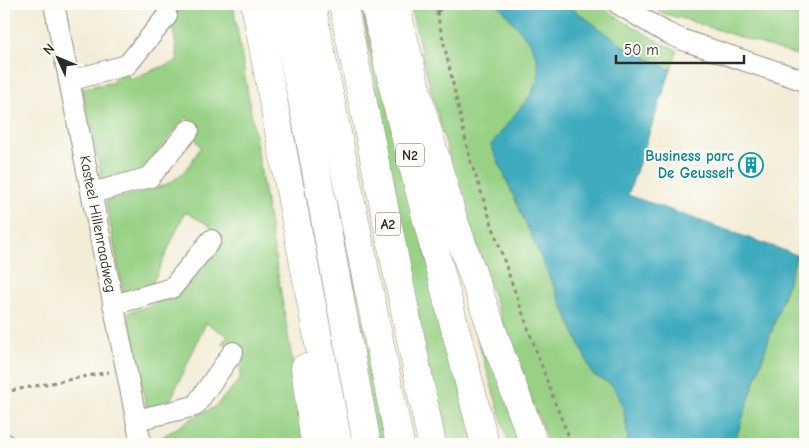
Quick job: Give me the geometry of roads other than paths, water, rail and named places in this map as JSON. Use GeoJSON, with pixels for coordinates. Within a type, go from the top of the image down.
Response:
{"type":"FeatureCollection","features":[{"type":"Feature","properties":{"kind":"highway"},"geometry":{"type":"LineString","coordinates":[[255,4],[338,444]]}},
{"type":"Feature","properties":{"kind":"highway"},"geometry":{"type":"LineString","coordinates":[[283,4],[367,444]]}},
{"type":"Feature","properties":{"kind":"highway","name":"A2"},"geometry":{"type":"LineString","coordinates":[[311,4],[400,444]]}},
{"type":"Feature","properties":{"kind":"highway","name":"A2"},"geometry":{"type":"LineString","coordinates":[[343,4],[432,444]]}},
{"type":"Feature","properties":{"kind":"highway","name":"N2"},"geometry":{"type":"LineString","coordinates":[[376,4],[397,104],[485,444]]}},
{"type":"Feature","properties":{"kind":"highway","name":"N2"},"geometry":{"type":"LineString","coordinates":[[395,4],[422,112],[452,215],[534,444]]}},
{"type":"Feature","properties":{"kind":"highway"},"geometry":{"type":"LineString","coordinates":[[305,267],[298,306],[315,444]]}},
{"type":"Feature","properties":{"kind":"highway","name":"N2"},"geometry":{"type":"LineString","coordinates":[[449,305],[501,444]]}},
{"type":"Feature","properties":{"kind":"street","name":"Kasteel Hillenraadweg"},"geometry":{"type":"LineString","coordinates":[[54,4],[140,444]]}},
{"type":"Feature","properties":{"kind":"street"},"geometry":{"type":"LineString","coordinates":[[618,4],[652,25],[702,48],[805,81]]}},
{"type":"Feature","properties":{"kind":"street"},"geometry":{"type":"LineString","coordinates":[[70,81],[127,65],[167,16]]}},
{"type":"Feature","properties":{"kind":"street"},"geometry":{"type":"LineString","coordinates":[[92,193],[150,178],[189,130]]}},
{"type":"Feature","properties":{"kind":"street"},"geometry":{"type":"LineString","coordinates":[[114,305],[172,288],[211,240]]}},
{"type":"Feature","properties":{"kind":"street"},"geometry":{"type":"LineString","coordinates":[[136,420],[195,406],[233,352]]}},
{"type":"Feature","properties":{"kind":"water"},"geometry":{"type":"Polygon","coordinates":[[[498,4],[566,4],[624,46],[671,70],[628,195],[797,255],[734,444],[628,444],[626,422],[619,396],[611,385],[593,375],[491,145],[532,93],[539,75],[537,59],[531,44],[498,4]]]}},
{"type":"Feature","properties":{"kind":"place","name":"Business parc De Geusselt"},"geometry":{"type":"Point","coordinates":[751,165]}}]}
